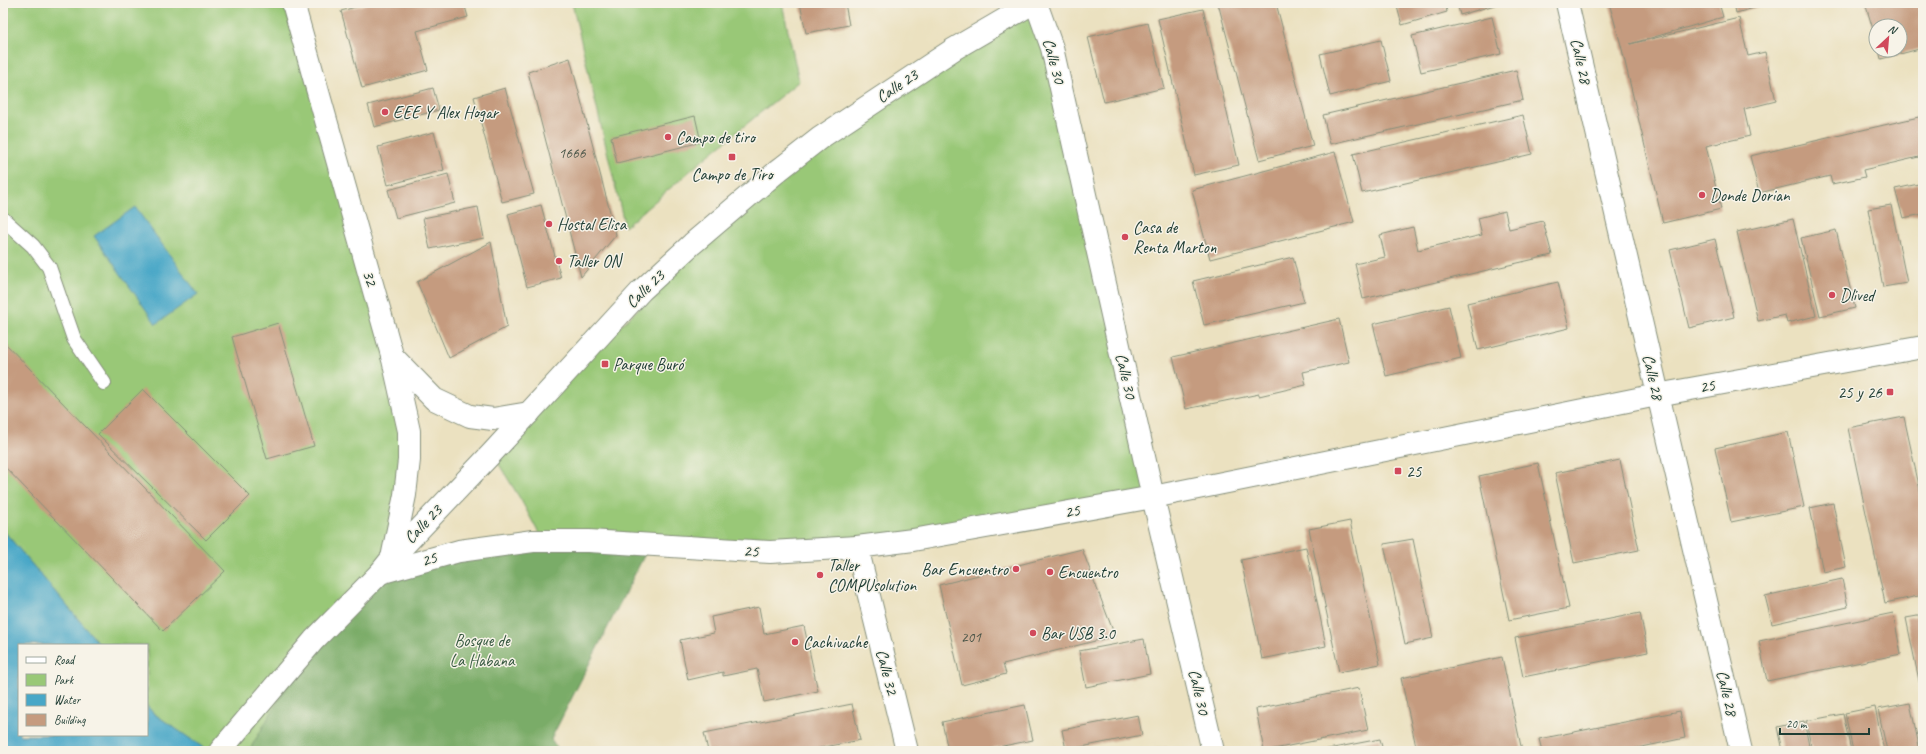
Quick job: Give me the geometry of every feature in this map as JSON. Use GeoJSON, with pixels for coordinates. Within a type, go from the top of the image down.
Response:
{"type":"FeatureCollection","features":[{"type":"Feature","properties":{"kind":"main road","name":"32"},"geometry":{"type":"LineString","coordinates":[[293,3],[392,355],[409,431],[409,460],[405,495],[386,565]]}},
{"type":"Feature","properties":{"kind":"main road","name":"Calle 23"},"geometry":{"type":"LineString","coordinates":[[220,751],[314,640],[386,565],[641,291],[779,170],[820,138],[901,82],[1034,3]]}},
{"type":"Feature","properties":{"kind":"main road","name":"Calle 30"},"geometry":{"type":"LineString","coordinates":[[1034,3],[1052,48],[1153,497],[1213,751]]}},
{"type":"Feature","properties":{"kind":"main road","name":"Calle 28"},"geometry":{"type":"LineString","coordinates":[[1567,3],[1741,751]]}},
{"type":"Feature","properties":{"kind":"main road","name":"25"},"geometry":{"type":"LineString","coordinates":[[386,565],[459,551],[533,541],[589,541],[770,552],[857,547],[913,540],[1153,497],[1657,395],[1923,347]]}},
{"type":"Feature","properties":{"kind":"main road"},"geometry":{"type":"LineString","coordinates":[[392,355],[434,399],[470,416],[493,419],[529,412]]}},
{"type":"Feature","properties":{"kind":"main road","name":"Calle 32"},"geometry":{"type":"LineString","coordinates":[[857,547],[906,751]]}},
{"type":"Feature","properties":{"kind":"lane"},"geometry":{"type":"LineString","coordinates":[[3,219],[33,246],[49,267],[74,339],[104,383]]}},
{"type":"Feature","properties":{"kind":"green space"},"geometry":{"type":"Polygon","coordinates":[[[3,3],[284,3],[404,404],[392,558],[314,640],[249,751],[208,751],[153,713],[148,707],[148,644],[99,644],[3,530],[3,3]]]}},
{"type":"Feature","properties":{"kind":"green space","name":"Campo de tiro"},"geometry":{"type":"Polygon","coordinates":[[[572,3],[782,3],[799,81],[704,159],[625,227],[572,3]]]}},
{"type":"Feature","properties":{"kind":"green space"},"geometry":{"type":"Polygon","coordinates":[[[1033,3],[1153,497],[857,547],[543,541],[521,500],[492,453],[779,170],[1033,3]]]}},
{"type":"Feature","properties":{"kind":"green space","name":"Bosque de La Habana"},"geometry":{"type":"Polygon","coordinates":[[[649,546],[551,739],[559,751],[249,751],[314,640],[380,573],[459,551],[649,546]]]}},
{"type":"Feature","properties":{"kind":"water"},"geometry":{"type":"Polygon","coordinates":[[[135,207],[198,294],[156,324],[94,236],[135,207]]]}},
{"type":"Feature","properties":{"kind":"water"},"geometry":{"type":"Polygon","coordinates":[[[3,530],[99,644],[18,644],[18,736],[148,736],[148,707],[153,713],[208,751],[3,751],[3,530]]]}},
{"type":"Feature","properties":{"kind":"building"},"geometry":{"type":"Polygon","coordinates":[[[370,3],[464,3],[468,17],[417,31],[428,70],[362,88],[341,11],[370,3]]]}},
{"type":"Feature","properties":{"kind":"building"},"geometry":{"type":"Polygon","coordinates":[[[800,3],[845,3],[849,25],[806,33],[800,3]]]}},
{"type":"Feature","properties":{"kind":"building"},"geometry":{"type":"Polygon","coordinates":[[[1218,3],[1276,3],[1313,146],[1259,160],[1218,3]]]}},
{"type":"Feature","properties":{"kind":"building"},"geometry":{"type":"Polygon","coordinates":[[[1396,3],[1445,3],[1447,12],[1402,25],[1396,3]]]}},
{"type":"Feature","properties":{"kind":"building"},"geometry":{"type":"Polygon","coordinates":[[[1457,3],[1502,3],[1460,15],[1457,3]]]}},
{"type":"Feature","properties":{"kind":"building"},"geometry":{"type":"Polygon","coordinates":[[[1609,3],[1719,3],[1723,17],[1630,44],[1739,18],[1748,56],[1765,52],[1776,101],[1744,109],[1750,136],[1706,146],[1721,209],[1663,223],[1621,45],[1609,3]]]}},
{"type":"Feature","properties":{"kind":"building"},"geometry":{"type":"Polygon","coordinates":[[[1734,3],[1764,3],[1765,5],[1736,13],[1734,3]]]}},
{"type":"Feature","properties":{"kind":"building"},"geometry":{"type":"Polygon","coordinates":[[[1865,3],[1923,3],[1923,48],[1908,52],[1908,18],[1870,18],[1865,3]]]}},
{"type":"Feature","properties":{"kind":"building"},"geometry":{"type":"Polygon","coordinates":[[[1203,9],[1239,165],[1194,175],[1158,19],[1203,9]]]}},
{"type":"Feature","properties":{"kind":"building"},"geometry":{"type":"Polygon","coordinates":[[[1492,17],[1501,54],[1421,72],[1412,36],[1492,17]]]}},
{"type":"Feature","properties":{"kind":"building"},"geometry":{"type":"Polygon","coordinates":[[[1148,23],[1164,88],[1104,102],[1088,37],[1148,23]]]}},
{"type":"Feature","properties":{"kind":"building"},"geometry":{"type":"Polygon","coordinates":[[[1381,40],[1391,81],[1330,96],[1320,54],[1381,40]]]}},
{"type":"Feature","properties":{"kind":"building"},"geometry":{"type":"Polygon","coordinates":[[[570,58],[616,235],[581,277],[528,72],[570,58]]]}},
{"type":"Feature","properties":{"kind":"building"},"geometry":{"type":"Polygon","coordinates":[[[1516,70],[1523,100],[1330,144],[1323,115],[1516,70]]]}},
{"type":"Feature","properties":{"kind":"building"},"geometry":{"type":"Polygon","coordinates":[[[433,88],[439,110],[374,127],[368,105],[433,88]]]}},
{"type":"Feature","properties":{"kind":"building"},"geometry":{"type":"Polygon","coordinates":[[[505,88],[534,194],[502,202],[474,97],[505,88]]]}},
{"type":"Feature","properties":{"kind":"building"},"geometry":{"type":"Polygon","coordinates":[[[1523,115],[1532,154],[1362,193],[1353,154],[1523,115]]]}},
{"type":"Feature","properties":{"kind":"building"},"geometry":{"type":"Polygon","coordinates":[[[695,116],[701,142],[617,163],[611,137],[695,116]]]}},
{"type":"Feature","properties":{"kind":"building"},"geometry":{"type":"Polygon","coordinates":[[[1923,116],[1923,156],[1863,170],[1865,177],[1832,184],[1830,176],[1759,193],[1750,156],[1923,116]]]}},
{"type":"Feature","properties":{"kind":"building"},"geometry":{"type":"Polygon","coordinates":[[[434,132],[444,170],[388,185],[378,147],[434,132]]]}},
{"type":"Feature","properties":{"kind":"building"},"geometry":{"type":"Polygon","coordinates":[[[1335,152],[1354,222],[1210,259],[1192,190],[1335,152]]]}},
{"type":"Feature","properties":{"kind":"building"},"geometry":{"type":"Polygon","coordinates":[[[448,174],[455,203],[396,218],[388,190],[448,174]]]}},
{"type":"Feature","properties":{"kind":"building"},"geometry":{"type":"Polygon","coordinates":[[[1923,183],[1923,214],[1903,218],[1895,189],[1923,183]]]}},
{"type":"Feature","properties":{"kind":"building"},"geometry":{"type":"Polygon","coordinates":[[[541,205],[561,278],[527,287],[508,214],[541,205]]]}},
{"type":"Feature","properties":{"kind":"building"},"geometry":{"type":"Polygon","coordinates":[[[1891,205],[1907,283],[1883,287],[1868,209],[1891,205]]]}},
{"type":"Feature","properties":{"kind":"building"},"geometry":{"type":"Polygon","coordinates":[[[478,207],[484,238],[430,249],[423,218],[478,207]]]}},
{"type":"Feature","properties":{"kind":"building"},"geometry":{"type":"Polygon","coordinates":[[[1505,211],[1509,229],[1543,221],[1552,255],[1363,299],[1355,264],[1385,257],[1380,235],[1413,227],[1418,250],[1482,235],[1478,218],[1505,211]]]}},
{"type":"Feature","properties":{"kind":"building"},"geometry":{"type":"Polygon","coordinates":[[[1793,219],[1816,316],[1787,323],[1785,315],[1758,321],[1737,232],[1793,219]]]}},
{"type":"Feature","properties":{"kind":"building"},"geometry":{"type":"Polygon","coordinates":[[[1836,230],[1855,308],[1820,316],[1801,238],[1836,230]]]}},
{"type":"Feature","properties":{"kind":"building"},"geometry":{"type":"Polygon","coordinates":[[[1715,239],[1734,317],[1689,328],[1670,250],[1715,239]]]}},
{"type":"Feature","properties":{"kind":"building"},"geometry":{"type":"Polygon","coordinates":[[[491,242],[507,327],[449,358],[417,282],[491,242]]]}},
{"type":"Feature","properties":{"kind":"building"},"geometry":{"type":"Polygon","coordinates":[[[1293,257],[1304,302],[1204,325],[1193,281],[1293,257]]]}},
{"type":"Feature","properties":{"kind":"building"},"geometry":{"type":"Polygon","coordinates":[[[1558,282],[1569,328],[1478,350],[1467,303],[1558,282]]]}},
{"type":"Feature","properties":{"kind":"building"},"geometry":{"type":"Polygon","coordinates":[[[1449,306],[1461,358],[1386,376],[1373,324],[1449,306]]]}},
{"type":"Feature","properties":{"kind":"building"},"geometry":{"type":"Polygon","coordinates":[[[1339,319],[1349,362],[1303,372],[1306,385],[1259,396],[1259,394],[1186,409],[1173,357],[1339,319]]]}},
{"type":"Feature","properties":{"kind":"building"},"geometry":{"type":"Polygon","coordinates":[[[278,323],[314,446],[267,459],[232,337],[278,323]]]}},
{"type":"Feature","properties":{"kind":"building"},"geometry":{"type":"Polygon","coordinates":[[[3,341],[225,571],[163,631],[3,465],[3,341]]]}},
{"type":"Feature","properties":{"kind":"building"},"geometry":{"type":"Polygon","coordinates":[[[143,389],[250,496],[206,540],[98,434],[143,389]]]}},
{"type":"Feature","properties":{"kind":"building"},"geometry":{"type":"Polygon","coordinates":[[[1904,417],[1923,504],[1923,595],[1885,603],[1848,428],[1904,417]]]}},
{"type":"Feature","properties":{"kind":"building"},"geometry":{"type":"Polygon","coordinates":[[[1788,432],[1804,507],[1731,522],[1715,448],[1788,432]]]}},
{"type":"Feature","properties":{"kind":"building"},"geometry":{"type":"Polygon","coordinates":[[[1620,460],[1639,550],[1574,563],[1555,473],[1620,460]]]}},
{"type":"Feature","properties":{"kind":"building"},"geometry":{"type":"Polygon","coordinates":[[[1538,463],[1569,608],[1509,620],[1479,476],[1538,463]]]}},
{"type":"Feature","properties":{"kind":"building"},"geometry":{"type":"Polygon","coordinates":[[[1833,503],[1846,567],[1823,572],[1810,508],[1833,503]]]}},
{"type":"Feature","properties":{"kind":"building"},"geometry":{"type":"Polygon","coordinates":[[[1350,521],[1380,664],[1339,672],[1309,529],[1350,521]]]}},
{"type":"Feature","properties":{"kind":"building"},"geometry":{"type":"Polygon","coordinates":[[[1413,539],[1433,638],[1405,644],[1384,544],[1413,539]]]}},
{"type":"Feature","properties":{"kind":"building"},"geometry":{"type":"Polygon","coordinates":[[[1306,547],[1326,646],[1262,659],[1241,560],[1306,547]]]}},
{"type":"Feature","properties":{"kind":"building"},"geometry":{"type":"Polygon","coordinates":[[[1082,549],[1115,636],[1003,664],[1006,674],[962,685],[939,585],[1082,549]]]}},
{"type":"Feature","properties":{"kind":"building"},"geometry":{"type":"Polygon","coordinates":[[[1842,579],[1848,607],[1772,624],[1765,596],[1842,579]]]}},
{"type":"Feature","properties":{"kind":"building"},"geometry":{"type":"Polygon","coordinates":[[[759,607],[764,634],[804,626],[818,691],[764,702],[757,669],[723,676],[723,672],[688,680],[680,640],[714,633],[711,617],[759,607]]]}},
{"type":"Feature","properties":{"kind":"building"},"geometry":{"type":"Polygon","coordinates":[[[1640,613],[1648,652],[1523,677],[1515,638],[1640,613]]]}},
{"type":"Feature","properties":{"kind":"building"},"geometry":{"type":"Polygon","coordinates":[[[1893,613],[1901,654],[1767,681],[1759,641],[1893,613]]]}},
{"type":"Feature","properties":{"kind":"building"},"geometry":{"type":"Polygon","coordinates":[[[1923,615],[1923,695],[1922,695],[1906,618],[1923,615]]]}},
{"type":"Feature","properties":{"kind":"building"},"geometry":{"type":"Polygon","coordinates":[[[1144,639],[1150,674],[1086,687],[1079,651],[1144,639]]]}},
{"type":"Feature","properties":{"kind":"building"},"geometry":{"type":"Polygon","coordinates":[[[1502,657],[1522,751],[1417,751],[1401,678],[1502,657]]]}},
{"type":"Feature","properties":{"kind":"building"},"geometry":{"type":"Polygon","coordinates":[[[1359,688],[1368,730],[1264,751],[1256,709],[1359,688]]]}},
{"type":"Feature","properties":{"kind":"building"},"geometry":{"type":"Polygon","coordinates":[[[1910,703],[1920,751],[1887,751],[1878,709],[1910,703]]]}},
{"type":"Feature","properties":{"kind":"building"},"geometry":{"type":"Polygon","coordinates":[[[852,704],[860,740],[805,751],[708,751],[704,733],[852,704]]]}},
{"type":"Feature","properties":{"kind":"building"},"geometry":{"type":"Polygon","coordinates":[[[1025,705],[1033,740],[978,751],[948,751],[942,722],[1025,705]]]}},
{"type":"Feature","properties":{"kind":"building"},"geometry":{"type":"Polygon","coordinates":[[[1875,707],[1884,751],[1853,751],[1845,713],[1875,707]]]}},
{"type":"Feature","properties":{"kind":"building"},"geometry":{"type":"Polygon","coordinates":[[[1680,711],[1685,738],[1623,751],[1542,751],[1539,739],[1680,711]]]}},
{"type":"Feature","properties":{"kind":"building"},"geometry":{"type":"Polygon","coordinates":[[[1843,714],[1851,751],[1812,751],[1806,721],[1843,714]]]}},
{"type":"Feature","properties":{"kind":"building"},"geometry":{"type":"Polygon","coordinates":[[[1138,715],[1142,735],[1066,750],[1062,730],[1138,715]]]}},
{"type":"Feature","properties":{"kind":"building"},"geometry":{"type":"Polygon","coordinates":[[[1804,721],[1810,751],[1782,751],[1777,727],[1804,721]]]}},
{"type":"Feature","properties":{"kind":"building"},"geometry":{"type":"Polygon","coordinates":[[[1380,739],[1383,751],[1323,751],[1323,750],[1380,739]]]}},
{"type":"Feature","properties":{"kind":"building"},"geometry":{"type":"Polygon","coordinates":[[[1167,747],[1168,751],[1148,751],[1148,750],[1167,747]]]}},
{"type":"Feature","properties":{"kind":"place","name":"EEE Y Alex Hogar"},"geometry":{"type":"Point","coordinates":[385,112]}},
{"type":"Feature","properties":{"kind":"place","name":"Campo de tiro"},"geometry":{"type":"Point","coordinates":[668,137]}},
{"type":"Feature","properties":{"kind":"place","name":"Campo de Tiro"},"geometry":{"type":"Point","coordinates":[732,157]}},
{"type":"Feature","properties":{"kind":"place","name":"Donde Dorian"},"geometry":{"type":"Point","coordinates":[1702,195]}},
{"type":"Feature","properties":{"kind":"place","name":"Hostal Elisa"},"geometry":{"type":"Point","coordinates":[549,224]}},
{"type":"Feature","properties":{"kind":"place","name":"Casa de Renta Marton"},"geometry":{"type":"Point","coordinates":[1125,237]}},
{"type":"Feature","properties":{"kind":"place","name":"Taller ON"},"geometry":{"type":"Point","coordinates":[559,261]}},
{"type":"Feature","properties":{"kind":"place","name":"Dlived"},"geometry":{"type":"Point","coordinates":[1832,295]}},
{"type":"Feature","properties":{"kind":"place","name":"Parque Buró"},"geometry":{"type":"Point","coordinates":[605,364]}},
{"type":"Feature","properties":{"kind":"place","name":"25 y 26"},"geometry":{"type":"Point","coordinates":[1890,392]}},
{"type":"Feature","properties":{"kind":"place","name":"25"},"geometry":{"type":"Point","coordinates":[1398,471]}},
{"type":"Feature","properties":{"kind":"place","name":"Bar Encuentro"},"geometry":{"type":"Point","coordinates":[1016,569]}},
{"type":"Feature","properties":{"kind":"place","name":"Encuentro"},"geometry":{"type":"Point","coordinates":[1050,572]}},
{"type":"Feature","properties":{"kind":"place","name":"Taller COMPUsolution"},"geometry":{"type":"Point","coordinates":[820,575]}},
{"type":"Feature","properties":{"kind":"place","name":"Bar USB 3.0"},"geometry":{"type":"Point","coordinates":[1033,633]}},
{"type":"Feature","properties":{"kind":"place","name":"Cachivache"},"geometry":{"type":"Point","coordinates":[795,642]}}]}
